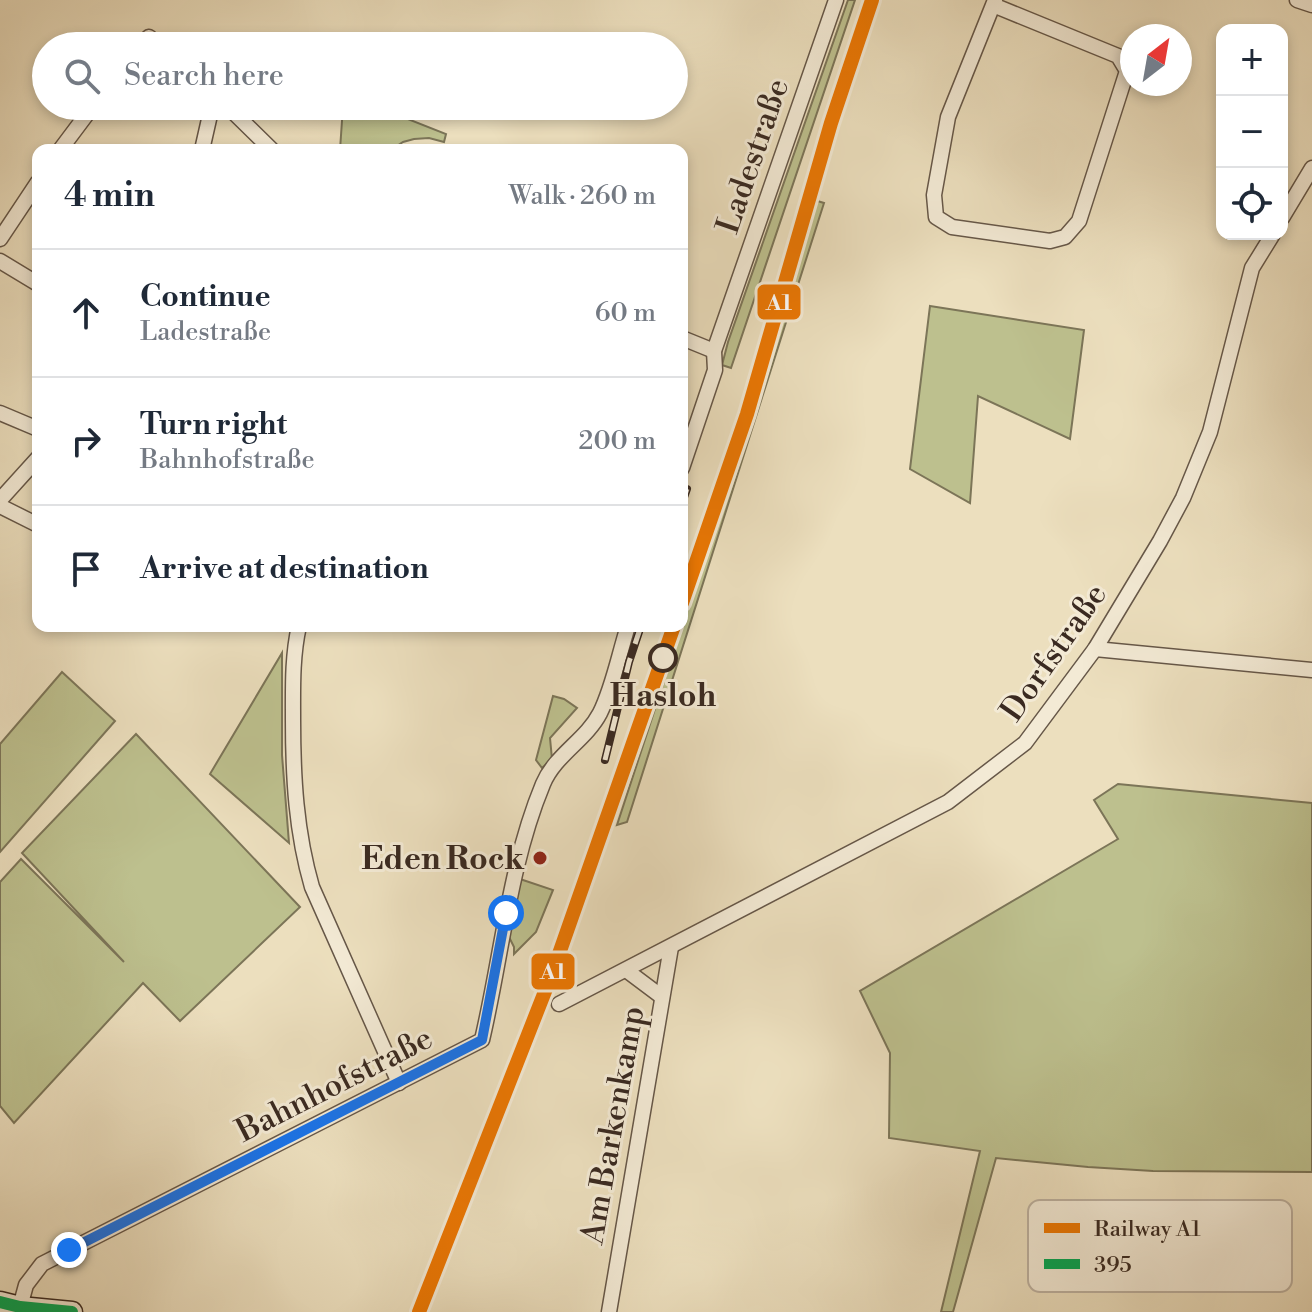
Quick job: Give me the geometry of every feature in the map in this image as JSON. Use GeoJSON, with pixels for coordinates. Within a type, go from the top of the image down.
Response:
{"type":"FeatureCollection","features":[{"type":"Feature","properties":{"kind":"main road"},"geometry":{"type":"LineString","coordinates":[[0,1302],[16,1310],[72,1312]]}},
{"type":"Feature","properties":{"kind":"street","name":"Ladestraße"},"geometry":{"type":"LineString","coordinates":[[688,450],[715,370],[714,351],[836,0]]}},
{"type":"Feature","properties":{"kind":"street"},"geometry":{"type":"LineString","coordinates":[[1297,0],[1312,5]]}},
{"type":"Feature","properties":{"kind":"street"},"geometry":{"type":"LineString","coordinates":[[994,2],[1118,56],[1127,71],[1079,221],[1065,237],[1050,241],[952,227],[936,217],[934,195],[948,117],[994,2]]}},
{"type":"Feature","properties":{"kind":"street"},"geometry":{"type":"LineString","coordinates":[[64,144],[82,120]]}},
{"type":"Feature","properties":{"kind":"street"},"geometry":{"type":"LineString","coordinates":[[203,144],[209,120]]}},
{"type":"Feature","properties":{"kind":"street"},"geometry":{"type":"LineString","coordinates":[[241,120],[266,144]]}},
{"type":"Feature","properties":{"kind":"street"},"geometry":{"type":"LineString","coordinates":[[1288,208],[1312,168]]}},
{"type":"Feature","properties":{"kind":"street"},"geometry":{"type":"LineString","coordinates":[[0,239],[32,191]]}},
{"type":"Feature","properties":{"kind":"street","name":"Dorfstraße"},"geometry":{"type":"LineString","coordinates":[[559,1004],[948,802],[1025,743],[1095,649],[1160,541],[1204,449],[1252,268],[1269,240]]}},
{"type":"Feature","properties":{"kind":"street"},"geometry":{"type":"LineString","coordinates":[[0,261],[32,280]]}},
{"type":"Feature","properties":{"kind":"street"},"geometry":{"type":"LineString","coordinates":[[688,340],[714,351]]}},
{"type":"Feature","properties":{"kind":"street"},"geometry":{"type":"LineString","coordinates":[[0,413],[32,426]]}},
{"type":"Feature","properties":{"kind":"street"},"geometry":{"type":"LineString","coordinates":[[32,465],[0,503],[32,522]]}},
{"type":"Feature","properties":{"kind":"street"},"geometry":{"type":"LineString","coordinates":[[298,632],[293,682],[293,758],[295,809],[305,865],[399,1083]]}},
{"type":"Feature","properties":{"kind":"street","name":"Bahnhofstraße"},"geometry":{"type":"LineString","coordinates":[[16,1310],[26,1285],[42,1264],[482,1040],[506,913],[525,836],[543,785],[554,764],[600,712],[626,632]]}},
{"type":"Feature","properties":{"kind":"street"},"geometry":{"type":"LineString","coordinates":[[1095,649],[1312,670]]}},
{"type":"Feature","properties":{"kind":"street","name":"Am Barkenkamp"},"geometry":{"type":"LineString","coordinates":[[609,1312],[671,947]]}},
{"type":"Feature","properties":{"kind":"street"},"geometry":{"type":"LineString","coordinates":[[626,970],[662,997]]}},
{"type":"Feature","properties":{"kind":"green space"},"geometry":{"type":"Polygon","coordinates":[[[848,0],[855,0],[731,368],[722,365],[728,342],[848,0]]]}},
{"type":"Feature","properties":{"kind":"green space"},"geometry":{"type":"Polygon","coordinates":[[[342,120],[410,120],[446,134],[444,142],[429,138],[400,144],[340,144],[342,120]]]}},
{"type":"Feature","properties":{"kind":"green space"},"geometry":{"type":"Polygon","coordinates":[[[814,200],[824,203],[688,630],[688,608],[760,388],[814,200]]]}},
{"type":"Feature","properties":{"kind":"green space"},"geometry":{"type":"Polygon","coordinates":[[[930,306],[1084,330],[1070,439],[978,396],[970,503],[910,469],[930,306]]]}},
{"type":"Feature","properties":{"kind":"green space"},"geometry":{"type":"Polygon","coordinates":[[[680,632],[687,632],[627,822],[617,825],[680,632]]]}},
{"type":"Feature","properties":{"kind":"green space"},"geometry":{"type":"Polygon","coordinates":[[[282,653],[282,755],[289,843],[210,774],[282,653]]]}},
{"type":"Feature","properties":{"kind":"green space"},"geometry":{"type":"Polygon","coordinates":[[[62,672],[115,721],[0,852],[0,744],[62,672]]]}},
{"type":"Feature","properties":{"kind":"green space"},"geometry":{"type":"Polygon","coordinates":[[[553,696],[577,708],[550,738],[552,759],[542,768],[536,760],[553,696]]]}},
{"type":"Feature","properties":{"kind":"green space"},"geometry":{"type":"Polygon","coordinates":[[[136,734],[300,907],[180,1021],[143,983],[14,1123],[0,1106],[0,882],[21,859],[124,962],[22,853],[136,734]]]}},
{"type":"Feature","properties":{"kind":"green space"},"geometry":{"type":"Polygon","coordinates":[[[1118,784],[1312,803],[1312,1172],[1153,1171],[996,1158],[953,1312],[941,1312],[980,1151],[889,1138],[890,1053],[860,991],[1118,839],[1094,800],[1118,784]]]}},
{"type":"Feature","properties":{"kind":"green space"},"geometry":{"type":"Polygon","coordinates":[[[517,878],[553,890],[536,932],[514,954],[509,937],[517,878]]]}},
{"type":"Feature","properties":{"kind":"railway"},"geometry":{"type":"LineString","coordinates":[[605,760],[639,632]]}},
{"type":"Feature","properties":{"kind":"rail line","name":"A1"},"geometry":{"type":"LineString","coordinates":[[688,586],[747,414],[831,123],[872,0]]}},
{"type":"Feature","properties":{"kind":"rail line","name":"A1"},"geometry":{"type":"LineString","coordinates":[[419,1312],[553,971],[672,632]]}},
{"type":"Feature","properties":{"kind":"transit line","name":"395"},"geometry":{"type":"LineString","coordinates":[[0,1302],[72,1312]]}},
{"type":"Feature","properties":{"kind":"place","name":"Hasloh"},"geometry":{"type":"Point","coordinates":[663,658]}},
{"type":"Feature","properties":{"kind":"place","name":"Eden Rock"},"geometry":{"type":"Point","coordinates":[540,858]}},
{"type":"Feature","properties":{"kind":"route"},"geometry":{"type":"LineString","coordinates":[[69,1250],[482,1040],[506,913]]}}]}
